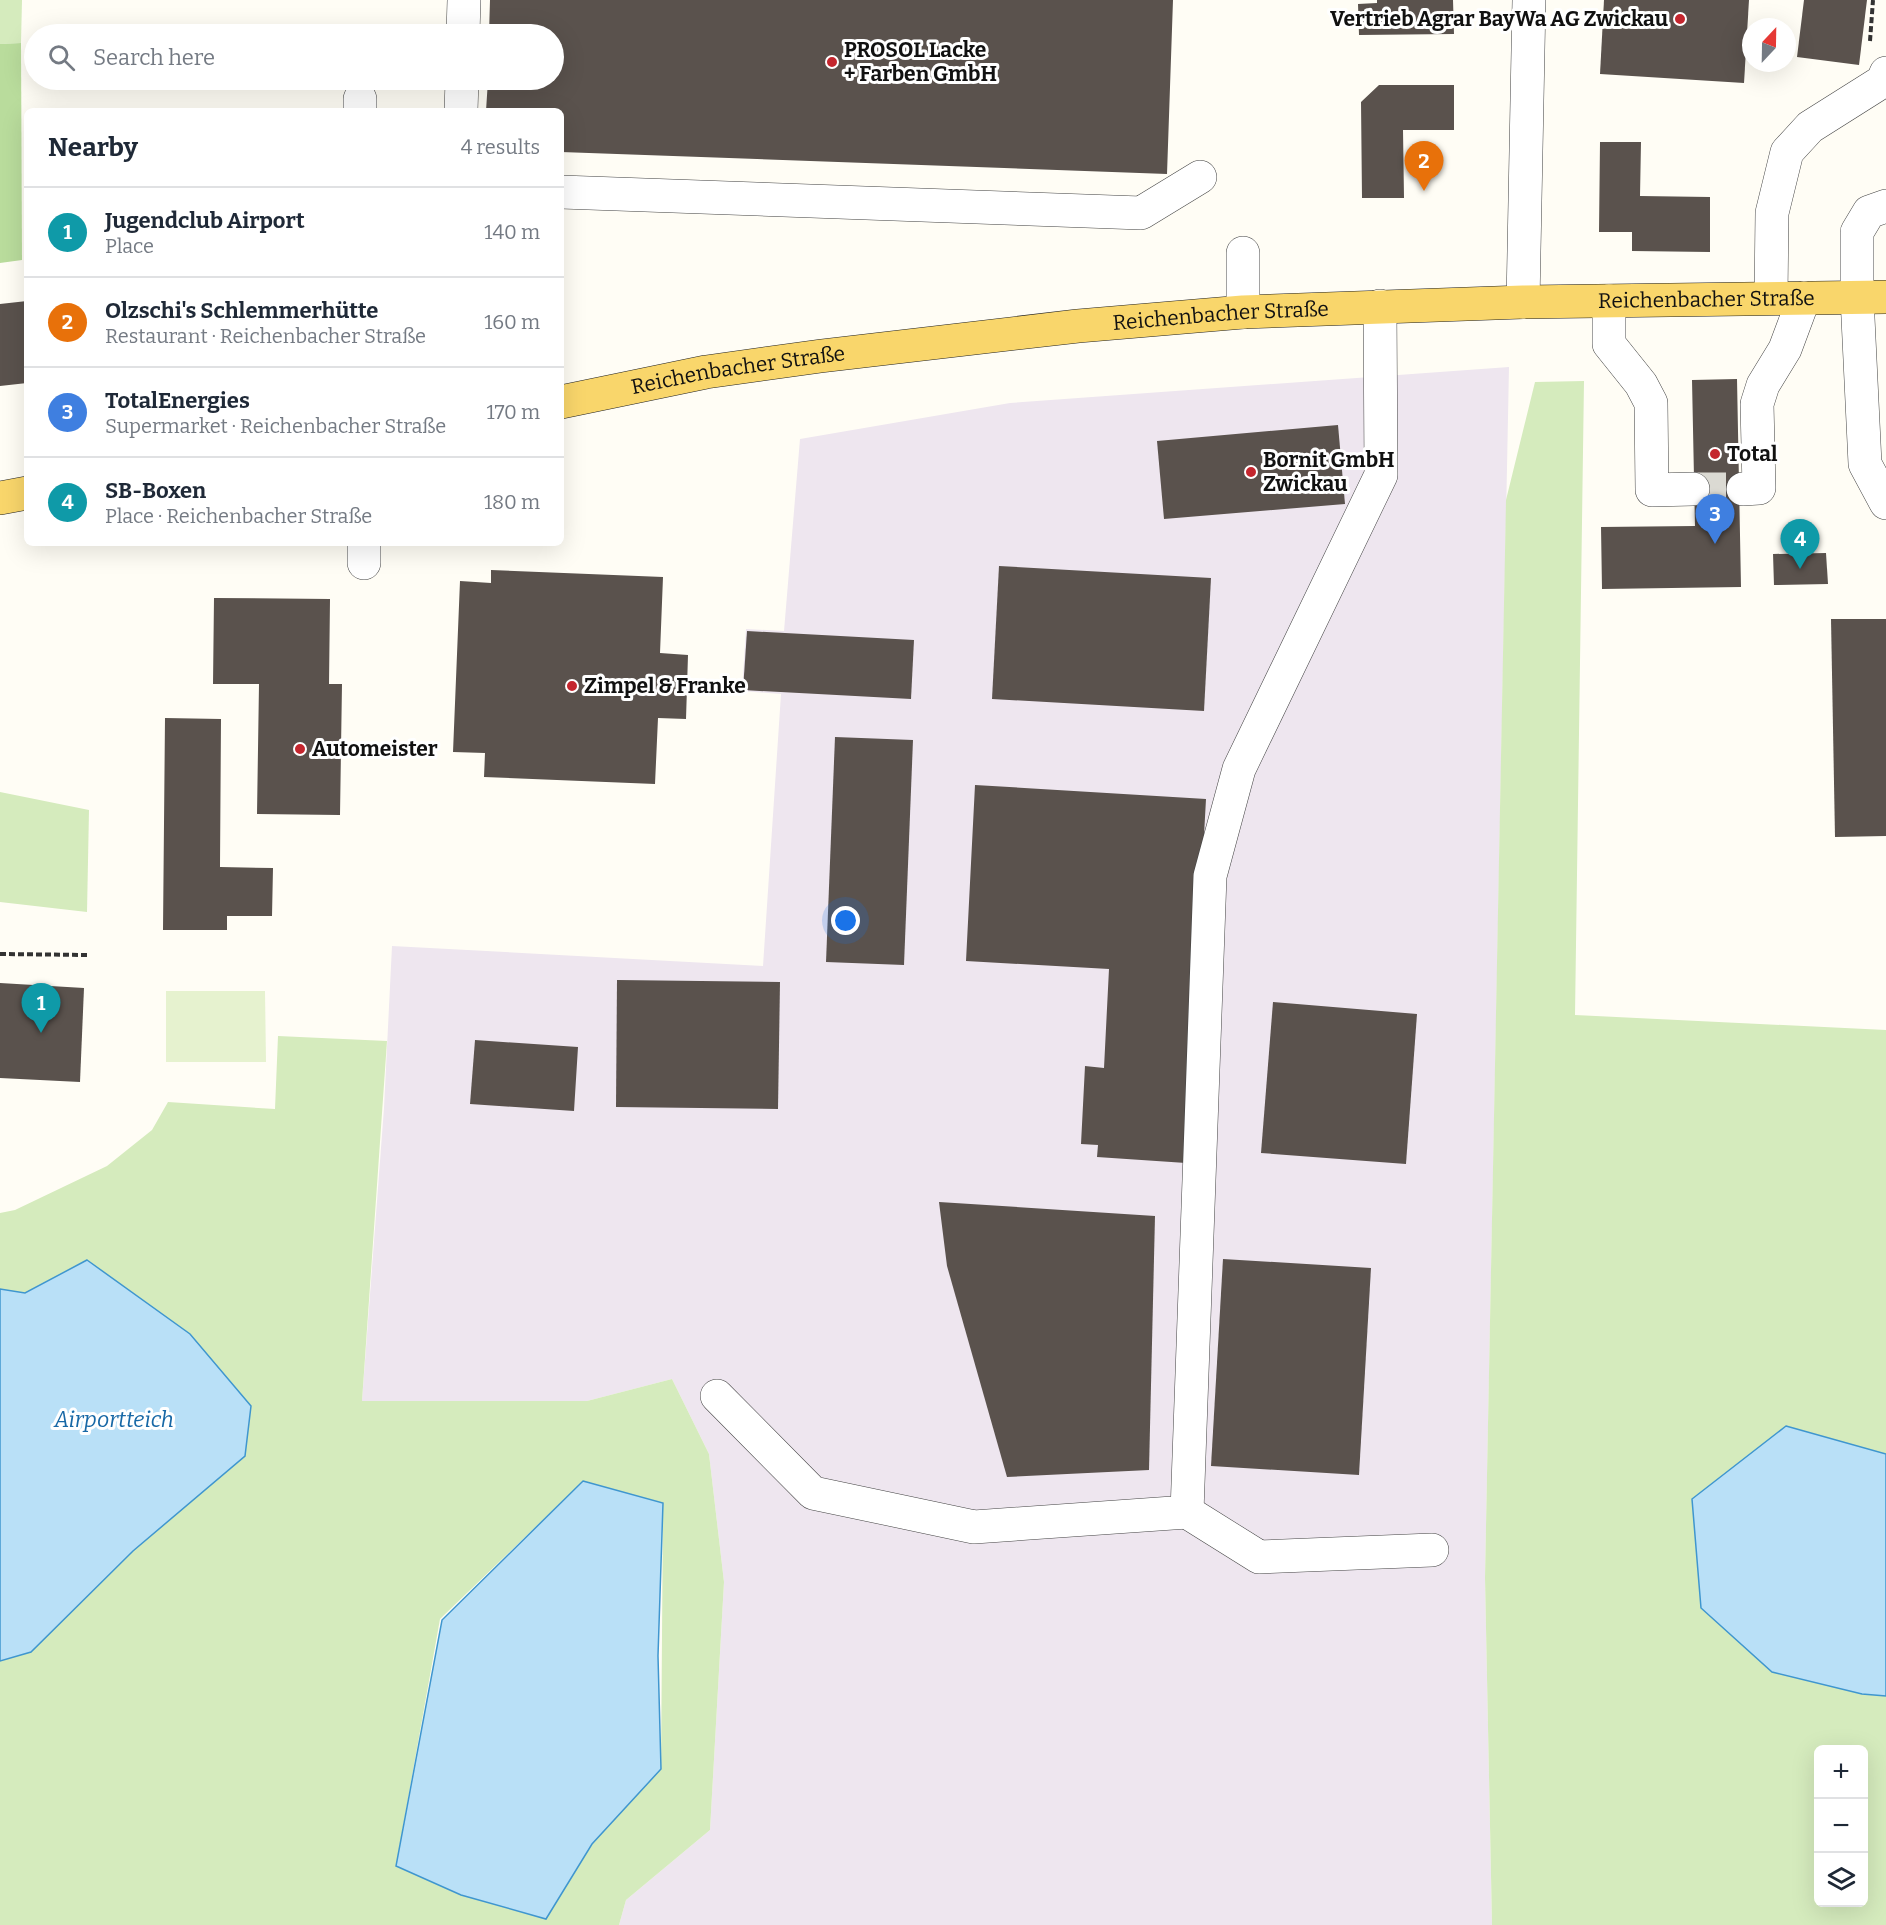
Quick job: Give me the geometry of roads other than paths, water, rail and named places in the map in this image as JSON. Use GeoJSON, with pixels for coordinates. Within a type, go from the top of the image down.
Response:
{"type":"FeatureCollection","features":[{"type":"Feature","properties":{"kind":"main road","name":"Reichenbacher Straße"},"geometry":{"type":"LineString","coordinates":[[564,401],[706,372],[821,356],[1078,326],[1243,312],[1523,302],[1871,297]]}},
{"type":"Feature","properties":{"kind":"main road"},"geometry":{"type":"LineString","coordinates":[[0,498],[24,494]]}},
{"type":"Feature","properties":{"kind":"lane"},"geometry":{"type":"LineString","coordinates":[[463,24],[464,0]]}},
{"type":"Feature","properties":{"kind":"lane"},"geometry":{"type":"LineString","coordinates":[[1523,302],[1529,0]]}},
{"type":"Feature","properties":{"kind":"lane"},"geometry":{"type":"LineString","coordinates":[[1771,298],[1772,213],[1787,152],[1810,127],[1883,81],[1886,73]]}},
{"type":"Feature","properties":{"kind":"lane"},"geometry":{"type":"LineString","coordinates":[[461,108],[462,90]]}},
{"type":"Feature","properties":{"kind":"lane"},"geometry":{"type":"LineString","coordinates":[[564,192],[1141,213],[1200,177]]}},
{"type":"Feature","properties":{"kind":"lane"},"geometry":{"type":"LineString","coordinates":[[1886,206],[1869,212],[1857,232],[1871,297],[1865,464],[1886,503]]}},
{"type":"Feature","properties":{"kind":"lane"},"geometry":{"type":"LineString","coordinates":[[1243,253],[1243,312]]}},
{"type":"Feature","properties":{"kind":"lane"},"geometry":{"type":"LineString","coordinates":[[1743,489],[1759,488],[1757,404],[1763,385],[1785,350],[1804,298]]}},
{"type":"Feature","properties":{"kind":"lane"},"geometry":{"type":"LineString","coordinates":[[1609,301],[1609,344],[1641,384],[1652,403],[1652,490],[1693,489]]}},
{"type":"Feature","properties":{"kind":"lane"},"geometry":{"type":"LineString","coordinates":[[1187,1512],[1210,876],[1239,770],[1382,475],[1380,306]]}},
{"type":"Feature","properties":{"kind":"lane"},"geometry":{"type":"LineString","coordinates":[[717,1396],[813,1493],[974,1527],[1187,1512],[1259,1557],[1432,1550]]}},
{"type":"Feature","properties":{"kind":"water","name":"Airportteich"},"geometry":{"type":"Polygon","coordinates":[[[87,1260],[190,1334],[251,1406],[245,1456],[133,1551],[31,1652],[0,1661],[0,1289],[25,1293],[87,1260]]]}},
{"type":"Feature","properties":{"kind":"water"},"geometry":{"type":"Polygon","coordinates":[[[1786,1426],[1886,1454],[1886,1696],[1862,1694],[1772,1672],[1701,1608],[1692,1499],[1786,1426]]]}},
{"type":"Feature","properties":{"kind":"water"},"geometry":{"type":"Polygon","coordinates":[[[583,1481],[663,1503],[658,1656],[661,1769],[592,1844],[546,1919],[461,1895],[396,1866],[442,1620],[583,1481]]]}},
{"type":"Feature","properties":{"kind":"tunnel"},"geometry":{"type":"LineString","coordinates":[[1693,489],[1743,489]]}},
{"type":"Feature","properties":{"kind":"place","name":"Vertrieb Agrar BayWa AG Zwickau"},"geometry":{"type":"Point","coordinates":[1680,19]}},
{"type":"Feature","properties":{"kind":"place","name":"PROSOL Lacke + Farben GmbH"},"geometry":{"type":"Point","coordinates":[832,62]}},
{"type":"Feature","properties":{"kind":"place","name":"Olzschi's Schlemmerhütte"},"geometry":{"type":"Point","coordinates":[1424,191]}},
{"type":"Feature","properties":{"kind":"place","name":"Total"},"geometry":{"type":"Point","coordinates":[1715,454]}},
{"type":"Feature","properties":{"kind":"place","name":"Bornit GmbH Zwickau"},"geometry":{"type":"Point","coordinates":[1251,472]}},
{"type":"Feature","properties":{"kind":"place","name":"TotalEnergies"},"geometry":{"type":"Point","coordinates":[1715,544]}},
{"type":"Feature","properties":{"kind":"place","name":"SB-Boxen"},"geometry":{"type":"Point","coordinates":[1800,569]}},
{"type":"Feature","properties":{"kind":"place","name":"Zimpel & Franke"},"geometry":{"type":"Point","coordinates":[572,686]}},
{"type":"Feature","properties":{"kind":"place","name":"Automeister"},"geometry":{"type":"Point","coordinates":[300,749]}},
{"type":"Feature","properties":{"kind":"place","name":"Jugendclub Airport"},"geometry":{"type":"Point","coordinates":[41,1033]}}]}
